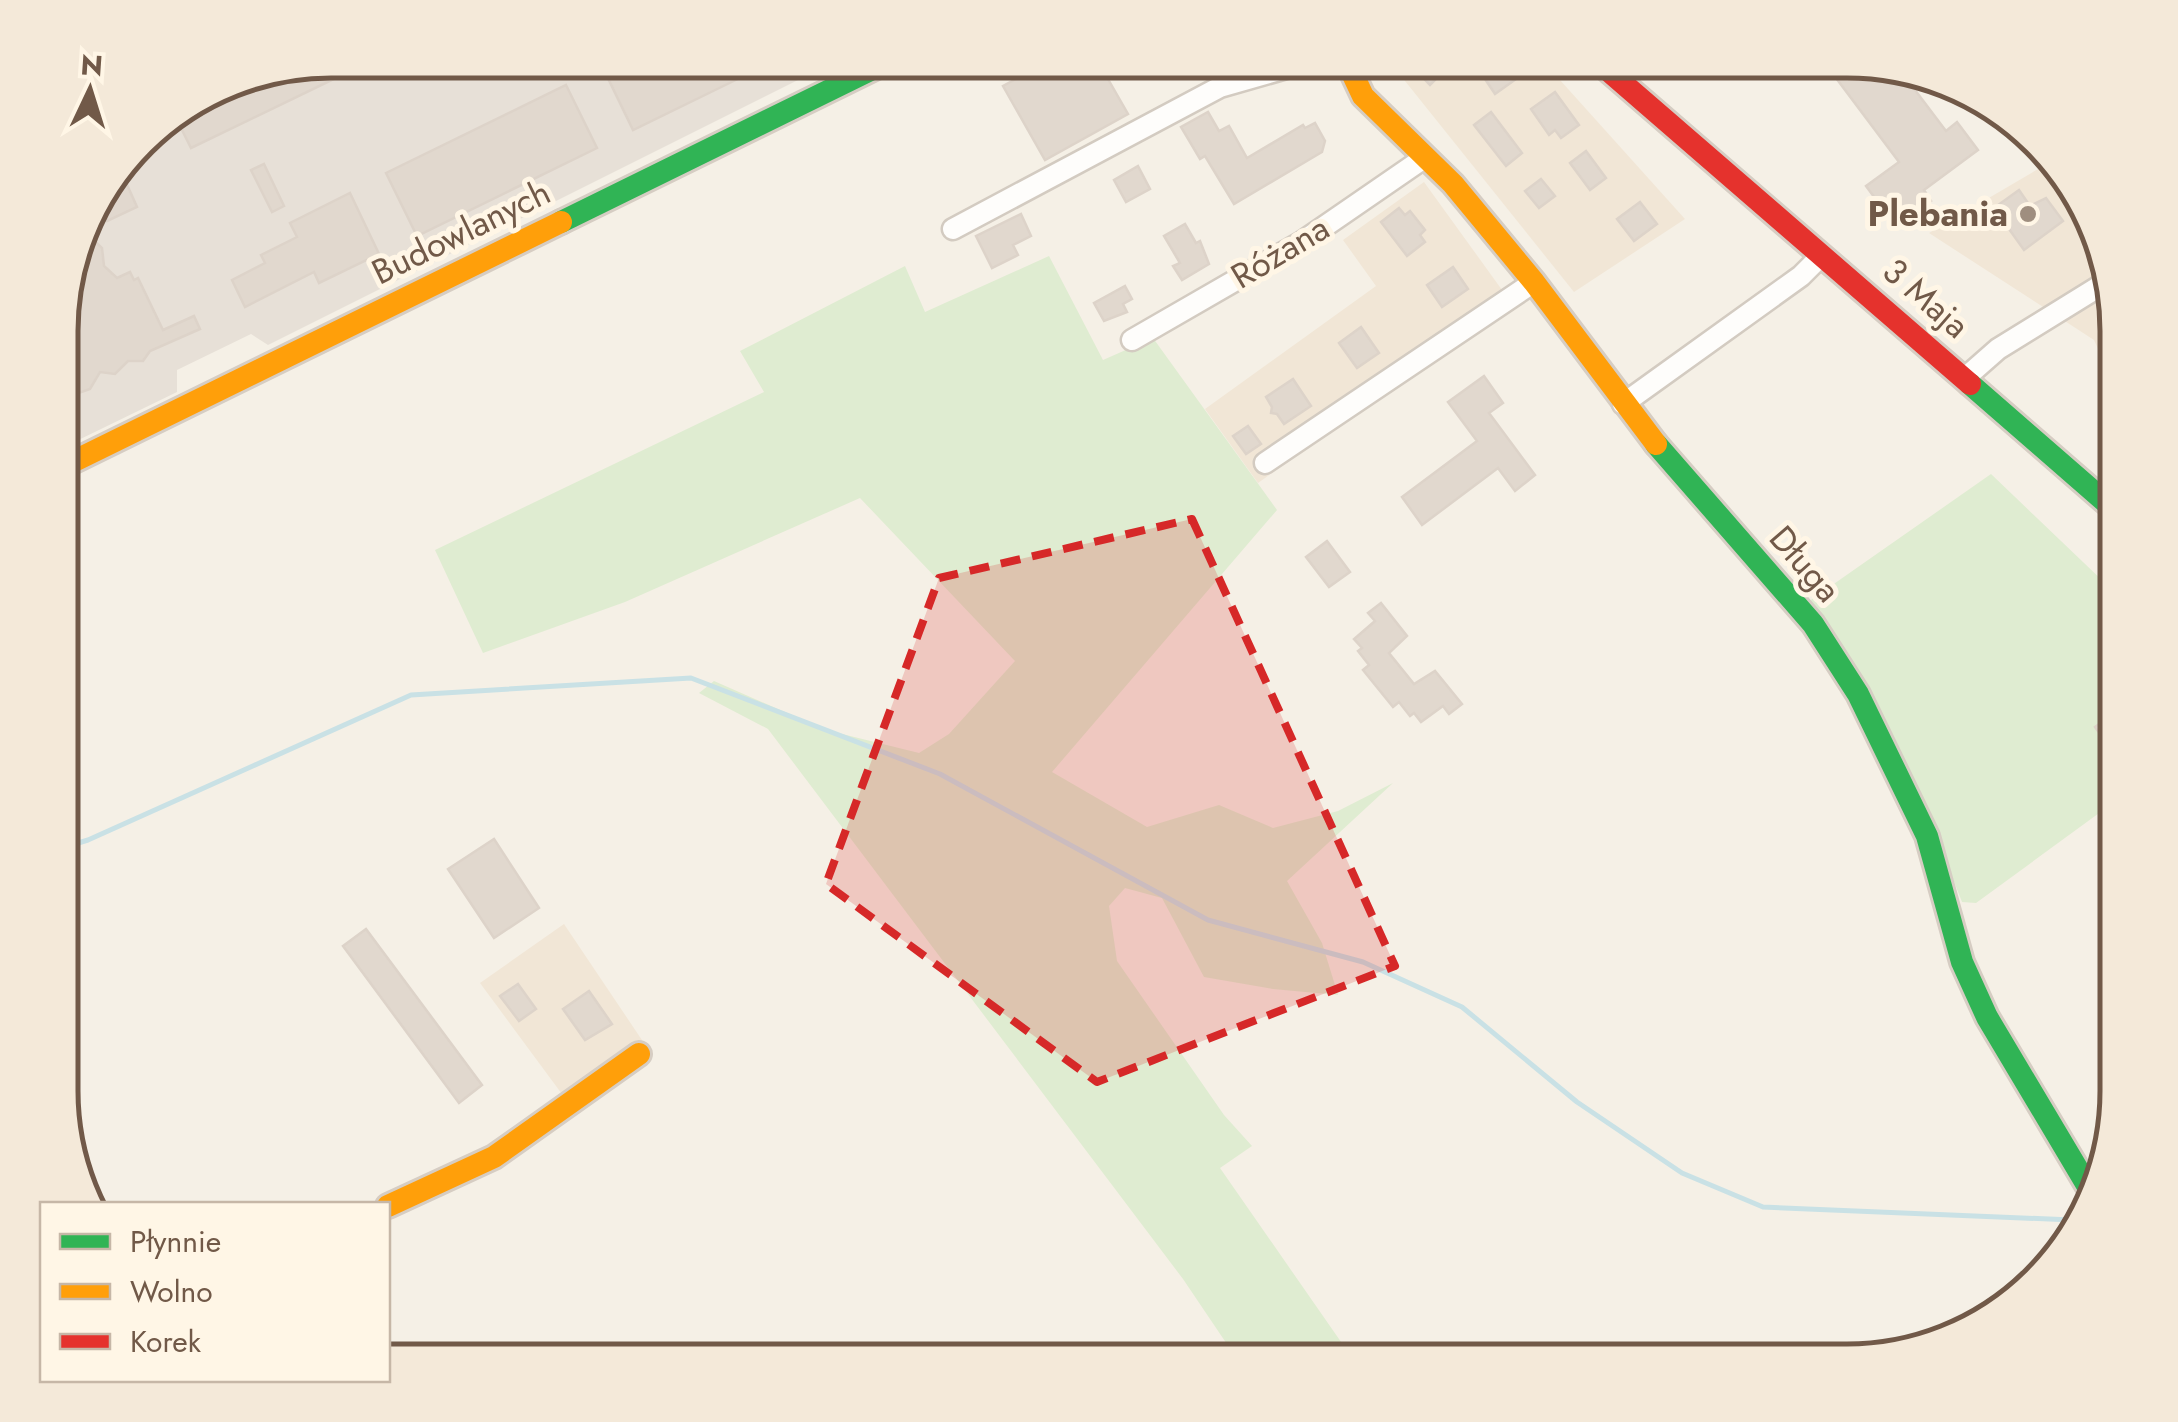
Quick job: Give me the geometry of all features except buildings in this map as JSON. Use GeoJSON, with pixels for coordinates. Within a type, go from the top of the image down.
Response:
{"type":"FeatureCollection","features":[{"type":"Feature","properties":{"kind":"street","name":"Budowlanych"},"geometry":{"type":"LineString","coordinates":[[78,458],[854,78]]}},
{"type":"Feature","properties":{"kind":"street"},"geometry":{"type":"LineString","coordinates":[[953,229],[1220,87],[1251,78]]}},
{"type":"Feature","properties":{"kind":"street","name":"Długa"},"geometry":{"type":"LineString","coordinates":[[1354,78],[1363,96],[1453,184],[1534,282],[1675,470],[1813,624],[1858,694],[1927,836],[1962,962],[1987,1017],[2084,1180]]}},
{"type":"Feature","properties":{"kind":"street","name":"3 Maja"},"geometry":{"type":"LineString","coordinates":[[1617,78],[2100,496]]}},
{"type":"Feature","properties":{"kind":"street","name":"Różana"},"geometry":{"type":"LineString","coordinates":[[1132,340],[1302,242],[1424,158]]}},
{"type":"Feature","properties":{"kind":"street"},"geometry":{"type":"LineString","coordinates":[[1623,404],[1800,276],[1822,255]]}},
{"type":"Feature","properties":{"kind":"street"},"geometry":{"type":"LineString","coordinates":[[1265,463],[1534,282]]}},
{"type":"Feature","properties":{"kind":"street"},"geometry":{"type":"LineString","coordinates":[[1965,378],[1998,349],[2097,288]]}},
{"type":"Feature","properties":{"kind":"street"},"geometry":{"type":"LineString","coordinates":[[390,1205],[494,1157],[639,1054]]}},
{"type":"Feature","properties":{"kind":"highlighted area"},"geometry":{"type":"Polygon","coordinates":[[[1192,519],[1395,966],[1097,1082],[826,884],[939,578],[1192,519]]]}},
{"type":"Feature","properties":{"kind":"shaded area"},"geometry":{"type":"Polygon","coordinates":[[[331,78],[802,78],[268,345],[251,334],[177,370],[177,392],[78,440],[80,298],[91,249],[111,204],[140,164],[164,140],[204,111],[265,86],[331,78]]]}},
{"type":"Feature","properties":{"kind":"shaded area"},"geometry":{"type":"Polygon","coordinates":[[[1403,78],[1558,78],[1685,219],[1574,292],[1403,78]]]}},
{"type":"Feature","properties":{"kind":"shaded area"},"geometry":{"type":"Polygon","coordinates":[[[2041,167],[2067,204],[2092,265],[2100,314],[2100,353],[2094,340],[1929,233],[2041,167]]]}},
{"type":"Feature","properties":{"kind":"shaded area"},"geometry":{"type":"Polygon","coordinates":[[[1424,182],[1510,301],[1258,483],[1205,409],[1376,286],[1343,240],[1424,182]]]}},
{"type":"Feature","properties":{"kind":"shaded area"},"geometry":{"type":"Polygon","coordinates":[[[564,924],[652,1055],[573,1109],[480,983],[564,924]]]}},
{"type":"Feature","properties":{"kind":"green space"},"geometry":{"type":"Polygon","coordinates":[[[1049,256],[1103,360],[1153,338],[1277,510],[1052,772],[1147,827],[1219,805],[1273,828],[1338,811],[1393,783],[1287,881],[1322,943],[1338,995],[1204,977],[1162,898],[1125,888],[1109,906],[1117,961],[1224,1115],[1252,1146],[1220,1168],[1342,1344],[1227,1344],[1183,1279],[768,729],[699,693],[714,681],[826,730],[919,753],[949,734],[1015,661],[860,498],[625,602],[483,653],[435,550],[764,392],[740,351],[905,266],[925,312],[1049,256]]]}},
{"type":"Feature","properties":{"kind":"green space"},"geometry":{"type":"Polygon","coordinates":[[[1991,474],[2100,578],[2100,812],[1976,903],[1962,902],[1933,828],[1808,602],[1991,474]]]}},
{"type":"Feature","properties":{"kind":"waterway"},"geometry":{"type":"LineString","coordinates":[[78,843],[411,695],[691,678],[940,774],[1208,920],[1363,962],[1462,1007],[1577,1102],[1682,1173],[1763,1207],[2065,1220]]}},
{"type":"Feature","properties":{"kind":"traffic: fast"},"geometry":{"type":"LineString","coordinates":[[561,222],[854,78]]}},
{"type":"Feature","properties":{"kind":"traffic: fast"},"geometry":{"type":"LineString","coordinates":[[1970,384],[2100,497]]}},
{"type":"Feature","properties":{"kind":"traffic: fast"},"geometry":{"type":"LineString","coordinates":[[1656,444],[1813,624],[1858,694],[1927,836],[1962,962],[1987,1017],[2084,1180]]}},
{"type":"Feature","properties":{"kind":"traffic: slow"},"geometry":{"type":"LineString","coordinates":[[1354,78],[1363,96],[1453,184],[1534,282],[1656,444]]}},
{"type":"Feature","properties":{"kind":"traffic: slow"},"geometry":{"type":"LineString","coordinates":[[78,459],[561,222]]}},
{"type":"Feature","properties":{"kind":"traffic: slow"},"geometry":{"type":"LineString","coordinates":[[390,1205],[494,1157],[639,1054]]}},
{"type":"Feature","properties":{"kind":"traffic: jam"},"geometry":{"type":"LineString","coordinates":[[1617,78],[1970,384]]}},
{"type":"Feature","properties":{"kind":"place","name":"Plebania"},"geometry":{"type":"Point","coordinates":[2028,214]}}]}
